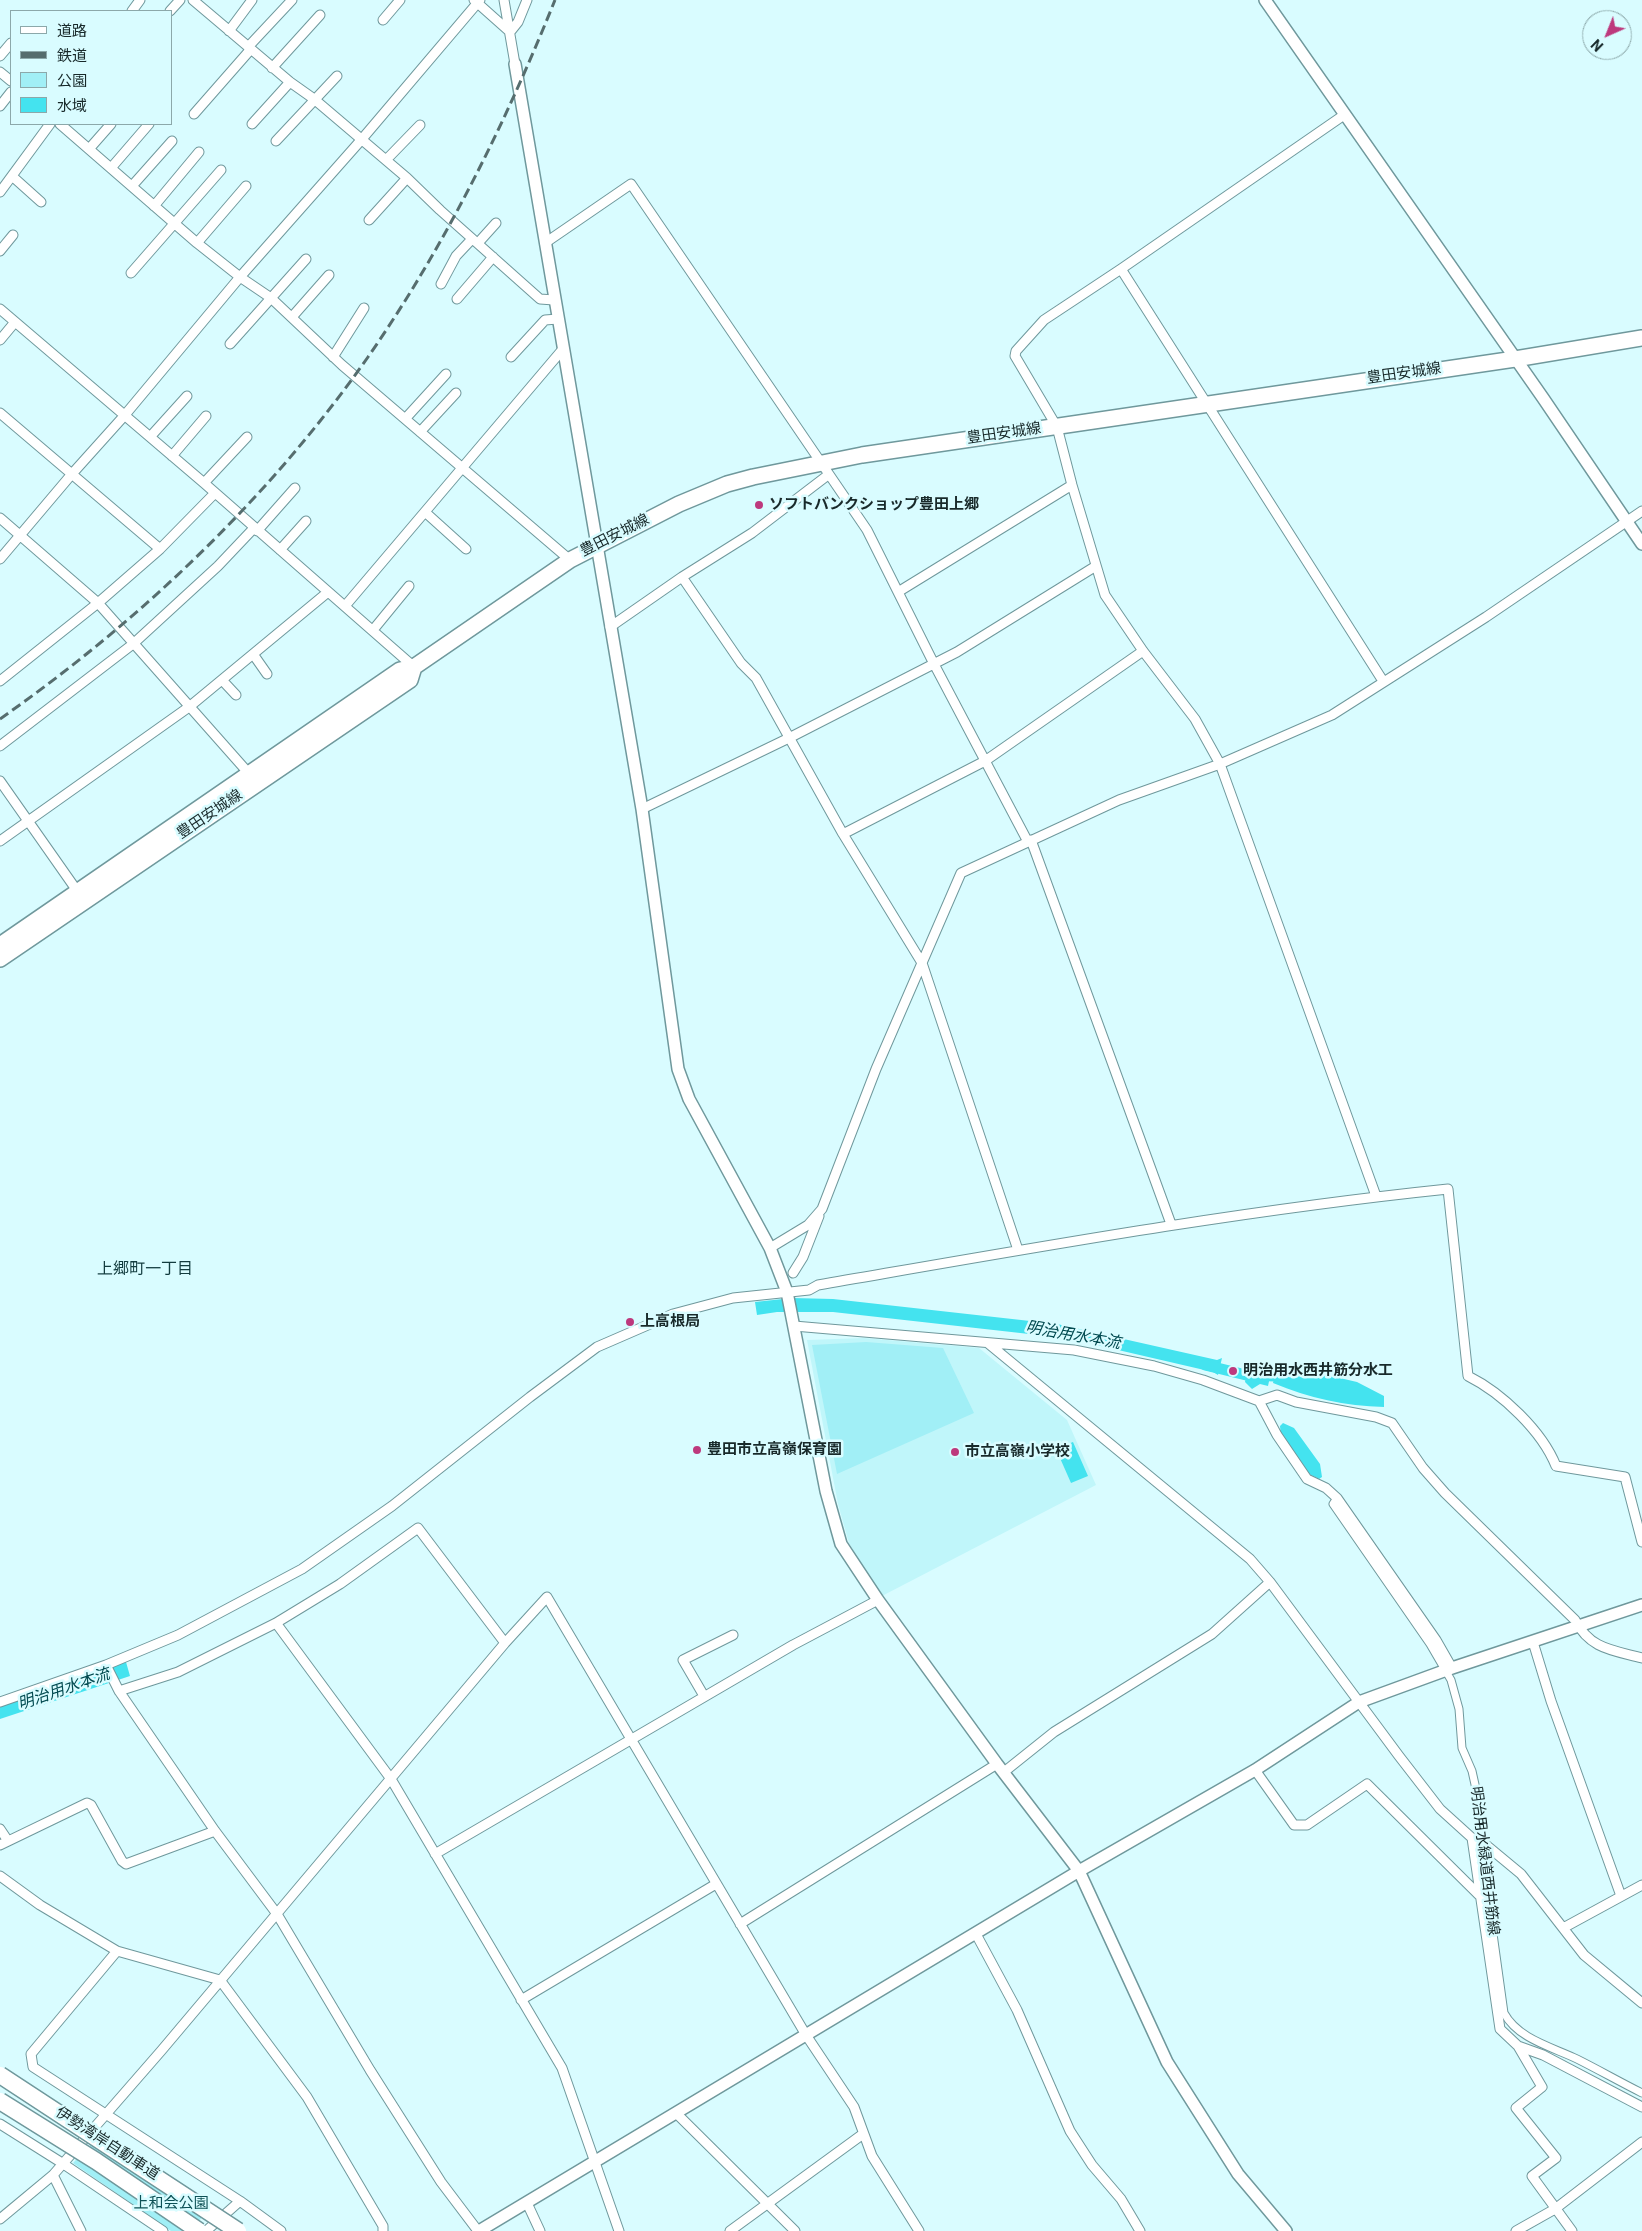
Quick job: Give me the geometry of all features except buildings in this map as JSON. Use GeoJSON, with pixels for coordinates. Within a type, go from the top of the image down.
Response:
{"type":"FeatureCollection","features":[{"type":"Feature","properties":{"kind":"highway","name":"伊勢湾岸自動車道"},"geometry":{"type":"LineString","coordinates":[[0,2075],[238,2231]]}},
{"type":"Feature","properties":{"kind":"highway","name":"伊勢湾岸自動車道"},"geometry":{"type":"LineString","coordinates":[[0,2101],[96,2161],[199,2231]]}},
{"type":"Feature","properties":{"kind":"main road","name":"豊田安城線"},"geometry":{"type":"LineString","coordinates":[[0,945],[81,896],[253,778],[410,680],[414,667],[570,560],[679,504],[728,484],[1057,427],[1515,359],[1642,338]]}},
{"type":"Feature","properties":{"kind":"main road","name":"豊田安城線"},"geometry":{"type":"LineString","coordinates":[[0,959],[81,896]]}},
{"type":"Feature","properties":{"kind":"street"},"geometry":{"type":"LineString","coordinates":[[171,10],[180,0]]}},
{"type":"Feature","properties":{"kind":"street"},"geometry":{"type":"LineString","coordinates":[[193,0],[272,68],[314,99],[407,178],[540,299],[554,300]]}},
{"type":"Feature","properties":{"kind":"street"},"geometry":{"type":"LineString","coordinates":[[229,31],[252,0]]}},
{"type":"Feature","properties":{"kind":"street"},"geometry":{"type":"LineString","coordinates":[[194,114],[292,0]]}},
{"type":"Feature","properties":{"kind":"street"},"geometry":{"type":"LineString","coordinates":[[383,20],[400,0]]}},
{"type":"Feature","properties":{"kind":"street"},"geometry":{"type":"LineString","coordinates":[[504,0],[642,809],[675,1056],[682,1084],[689,1099],[770,1248],[788,1295],[826,1491],[841,1544],[878,1600],[1000,1768],[1079,1871],[1167,2062],[1238,2174],[1286,2231]]}},
{"type":"Feature","properties":{"kind":"street"},"geometry":{"type":"LineString","coordinates":[[510,32],[518,22],[527,0]]}},
{"type":"Feature","properties":{"kind":"street"},"geometry":{"type":"LineString","coordinates":[[1265,0],[1642,544]]}},
{"type":"Feature","properties":{"kind":"street"},"geometry":{"type":"LineString","coordinates":[[0,559],[71,474],[124,416],[240,277],[393,107],[477,1],[510,32]]}},
{"type":"Feature","properties":{"kind":"street"},"geometry":{"type":"LineString","coordinates":[[272,68],[320,15]]}},
{"type":"Feature","properties":{"kind":"street"},"geometry":{"type":"LineString","coordinates":[[0,56],[10,44]]}},
{"type":"Feature","properties":{"kind":"street"},"geometry":{"type":"LineString","coordinates":[[0,72],[10,80]]}},
{"type":"Feature","properties":{"kind":"street"},"geometry":{"type":"LineString","coordinates":[[276,141],[337,76]]}},
{"type":"Feature","properties":{"kind":"street"},"geometry":{"type":"LineString","coordinates":[[252,124],[290,82]]}},
{"type":"Feature","properties":{"kind":"street"},"geometry":{"type":"LineString","coordinates":[[0,106],[10,93]]}},
{"type":"Feature","properties":{"kind":"street"},"geometry":{"type":"LineString","coordinates":[[1344,115],[1044,320],[1016,351],[1015,356],[1057,427],[1072,485],[1105,595],[1143,651],[1195,719],[1220,764],[1376,1196]]}},
{"type":"Feature","properties":{"kind":"street"},"geometry":{"type":"LineString","coordinates":[[386,160],[420,124]]}},
{"type":"Feature","properties":{"kind":"street"},"geometry":{"type":"LineString","coordinates":[[0,192],[49,125]]}},
{"type":"Feature","properties":{"kind":"street"},"geometry":{"type":"LineString","coordinates":[[89,149],[110,125]]}},
{"type":"Feature","properties":{"kind":"street"},"geometry":{"type":"LineString","coordinates":[[111,168],[148,125]]}},
{"type":"Feature","properties":{"kind":"street"},"geometry":{"type":"LineString","coordinates":[[66,126],[89,149],[197,243],[240,277],[271,298],[333,357],[570,560]]}},
{"type":"Feature","properties":{"kind":"street"},"geometry":{"type":"LineString","coordinates":[[132,186],[172,141]]}},
{"type":"Feature","properties":{"kind":"street"},"geometry":{"type":"LineString","coordinates":[[154,206],[199,152]]}},
{"type":"Feature","properties":{"kind":"street"},"geometry":{"type":"LineString","coordinates":[[130,273],[222,170]]}},
{"type":"Feature","properties":{"kind":"street"},"geometry":{"type":"LineString","coordinates":[[12,176],[41,202]]}},
{"type":"Feature","properties":{"kind":"street"},"geometry":{"type":"LineString","coordinates":[[369,220],[407,178]]}},
{"type":"Feature","properties":{"kind":"street"},"geometry":{"type":"LineString","coordinates":[[545,243],[631,184],[867,530],[934,664],[1029,841],[1170,1224]]}},
{"type":"Feature","properties":{"kind":"street"},"geometry":{"type":"LineString","coordinates":[[197,243],[246,186]]}},
{"type":"Feature","properties":{"kind":"street"},"geometry":{"type":"LineString","coordinates":[[441,284],[456,256],[496,223]]}},
{"type":"Feature","properties":{"kind":"street"},"geometry":{"type":"LineString","coordinates":[[0,251],[13,235]]}},
{"type":"Feature","properties":{"kind":"street"},"geometry":{"type":"LineString","coordinates":[[457,299],[493,257]]}},
{"type":"Feature","properties":{"kind":"street"},"geometry":{"type":"LineString","coordinates":[[230,344],[306,259]]}},
{"type":"Feature","properties":{"kind":"street"},"geometry":{"type":"LineString","coordinates":[[1121,269],[1383,681]]}},
{"type":"Feature","properties":{"kind":"street"},"geometry":{"type":"LineString","coordinates":[[292,317],[329,275]]}},
{"type":"Feature","properties":{"kind":"street"},"geometry":{"type":"LineString","coordinates":[[333,357],[364,308]]}},
{"type":"Feature","properties":{"kind":"street"},"geometry":{"type":"LineString","coordinates":[[0,309],[204,483],[214,494],[414,667]]}},
{"type":"Feature","properties":{"kind":"street"},"geometry":{"type":"LineString","coordinates":[[511,357],[544,320],[558,319]]}},
{"type":"Feature","properties":{"kind":"street"},"geometry":{"type":"LineString","coordinates":[[0,340],[15,322]]}},
{"type":"Feature","properties":{"kind":"street"},"geometry":{"type":"LineString","coordinates":[[344,606],[563,349]]}},
{"type":"Feature","properties":{"kind":"street"},"geometry":{"type":"LineString","coordinates":[[405,419],[446,374]]}},
{"type":"Feature","properties":{"kind":"street"},"geometry":{"type":"LineString","coordinates":[[420,432],[456,393]]}},
{"type":"Feature","properties":{"kind":"street"},"geometry":{"type":"LineString","coordinates":[[150,437],[187,396]]}},
{"type":"Feature","properties":{"kind":"street"},"geometry":{"type":"LineString","coordinates":[[0,414],[160,549]]}},
{"type":"Feature","properties":{"kind":"street"},"geometry":{"type":"LineString","coordinates":[[172,456],[206,416]]}},
{"type":"Feature","properties":{"kind":"street"},"geometry":{"type":"LineString","coordinates":[[204,483],[247,438]]}},
{"type":"Feature","properties":{"kind":"street"},"geometry":{"type":"LineString","coordinates":[[610,627],[682,577],[752,533],[824,468]]}},
{"type":"Feature","properties":{"kind":"street"},"geometry":{"type":"LineString","coordinates":[[898,592],[1072,485]]}},
{"type":"Feature","properties":{"kind":"street"},"geometry":{"type":"LineString","coordinates":[[0,746],[133,644],[218,566],[295,488]]}},
{"type":"Feature","properties":{"kind":"street"},"geometry":{"type":"LineString","coordinates":[[0,682],[98,603],[160,549],[214,494]]}},
{"type":"Feature","properties":{"kind":"street"},"geometry":{"type":"LineString","coordinates":[[793,1273],[803,1257],[876,1068],[961,873],[1119,800],[1220,764],[1332,715],[1486,617],[1642,511]]}},
{"type":"Feature","properties":{"kind":"street"},"geometry":{"type":"LineString","coordinates":[[424,512],[466,549]]}},
{"type":"Feature","properties":{"kind":"street"},"geometry":{"type":"LineString","coordinates":[[0,518],[98,603],[253,778]]}},
{"type":"Feature","properties":{"kind":"street"},"geometry":{"type":"LineString","coordinates":[[280,550],[306,521]]}},
{"type":"Feature","properties":{"kind":"street"},"geometry":{"type":"LineString","coordinates":[[642,809],[789,738],[957,652],[1096,566]]}},
{"type":"Feature","properties":{"kind":"street"},"geometry":{"type":"LineString","coordinates":[[682,577],[741,663],[756,678],[843,834],[922,963],[1018,1250]]}},
{"type":"Feature","properties":{"kind":"street"},"geometry":{"type":"LineString","coordinates":[[373,630],[409,586]]}},
{"type":"Feature","properties":{"kind":"street"},"geometry":{"type":"LineString","coordinates":[[0,841],[189,707],[328,592]]}},
{"type":"Feature","properties":{"kind":"street"},"geometry":{"type":"LineString","coordinates":[[843,834],[985,761],[1143,651]]}},
{"type":"Feature","properties":{"kind":"street"},"geometry":{"type":"LineString","coordinates":[[253,654],[267,674]]}},
{"type":"Feature","properties":{"kind":"street"},"geometry":{"type":"LineString","coordinates":[[222,680],[236,695]]}},
{"type":"Feature","properties":{"kind":"street"},"geometry":{"type":"LineString","coordinates":[[0,781],[81,896]]}},
{"type":"Feature","properties":{"kind":"street"},"geometry":{"type":"LineString","coordinates":[[0,1702],[107,1667],[178,1635],[302,1569],[392,1506],[530,1397],[597,1347],[673,1314],[733,1298],[788,1295],[809,1290],[818,1285],[1170,1224],[1376,1196],[1448,1189],[1468,1376],[1486,1385],[1514,1409],[1551,1453],[1556,1466],[1625,1477],[1642,1542]]}},
{"type":"Feature","properties":{"kind":"street"},"geometry":{"type":"LineString","coordinates":[[770,1248],[808,1225],[822,1209]]}},
{"type":"Feature","properties":{"kind":"street"},"geometry":{"type":"LineString","coordinates":[[794,1326],[1074,1350],[1137,1363],[1203,1380],[1259,1400],[1277,1395],[1296,1402],[1376,1417],[1392,1423],[1423,1468],[1445,1493],[1574,1620],[1578,1627],[1594,1643],[1642,1658]]}},
{"type":"Feature","properties":{"kind":"street"},"geometry":{"type":"LineString","coordinates":[[989,1344],[1250,1559],[1270,1582],[1440,1809],[1521,1874],[1565,1927],[1584,1955],[1642,2003]]}},
{"type":"Feature","properties":{"kind":"street"},"geometry":{"type":"LineString","coordinates":[[1259,1400],[1277,1436],[1307,1479],[1326,1488],[1337,1498],[1436,1640],[1449,1669]]}},
{"type":"Feature","properties":{"kind":"street"},"geometry":{"type":"LineString","coordinates":[[116,1687],[178,1672],[276,1623],[340,1584],[418,1528],[505,1643]]}},
{"type":"Feature","properties":{"kind":"street"},"geometry":{"type":"LineString","coordinates":[[740,1924],[1000,1768],[1054,1732],[1212,1634],[1270,1582]]}},
{"type":"Feature","properties":{"kind":"street"},"geometry":{"type":"LineString","coordinates":[[0,2219],[53,2175],[547,1596],[806,2035],[854,2107],[872,2156],[920,2231]]}},
{"type":"Feature","properties":{"kind":"street"},"geometry":{"type":"LineString","coordinates":[[435,1854],[704,1696],[793,1645],[878,1600]]}},
{"type":"Feature","properties":{"kind":"street"},"geometry":{"type":"LineString","coordinates":[[107,1667],[116,1687],[215,1831],[277,1914],[430,2166],[479,2231],[1079,1871],[1255,1770],[1359,1702],[1449,1669],[1642,1606]]}},
{"type":"Feature","properties":{"kind":"street"},"geometry":{"type":"LineString","coordinates":[[276,1623],[391,1779],[562,2068],[619,2231]]}},
{"type":"Feature","properties":{"kind":"street"},"geometry":{"type":"LineString","coordinates":[[704,1696],[683,1660],[733,1635]]}},
{"type":"Feature","properties":{"kind":"street"},"geometry":{"type":"LineString","coordinates":[[1533,1642],[1571,1762],[1621,1896]]}},
{"type":"Feature","properties":{"kind":"street","name":"明治用水緑道西井筋線"},"geometry":{"type":"LineString","coordinates":[[1449,1669],[1459,1709],[1462,1748],[1472,1771],[1476,1789],[1480,1822],[1476,1839],[1504,2014],[1509,2023],[1530,2038],[1642,2093]]}},
{"type":"Feature","properties":{"kind":"street"},"geometry":{"type":"LineString","coordinates":[[1255,1770],[1294,1825],[1307,1825],[1367,1784],[1481,1897]]}},
{"type":"Feature","properties":{"kind":"street"},"geometry":{"type":"LineString","coordinates":[[0,1829],[4,1843],[87,1803],[91,1806],[122,1861],[126,1864],[215,1831]]}},
{"type":"Feature","properties":{"kind":"street"},"geometry":{"type":"LineString","coordinates":[[1476,1839],[1481,1897],[1500,2029],[1518,2046],[1542,2087],[1516,2108],[1556,2158],[1532,2176],[1572,2231]]}},
{"type":"Feature","properties":{"kind":"street"},"geometry":{"type":"LineString","coordinates":[[0,1876],[40,1905],[117,1951],[220,1980],[306,2097],[383,2226],[383,2231]]}},
{"type":"Feature","properties":{"kind":"street"},"geometry":{"type":"LineString","coordinates":[[521,2000],[716,1884]]}},
{"type":"Feature","properties":{"kind":"street"},"geometry":{"type":"LineString","coordinates":[[1565,1927],[1642,1885]]}},
{"type":"Feature","properties":{"kind":"street"},"geometry":{"type":"LineString","coordinates":[[976,1934],[1017,2010],[1070,2131],[1092,2165],[1121,2199],[1140,2231]]}},
{"type":"Feature","properties":{"kind":"street"},"geometry":{"type":"LineString","coordinates":[[117,1951],[31,2054],[33,2067],[240,2201],[281,2231]]}},
{"type":"Feature","properties":{"kind":"street"},"geometry":{"type":"LineString","coordinates":[[1518,2046],[1543,2055],[1642,2107]]}},
{"type":"Feature","properties":{"kind":"street"},"geometry":{"type":"LineString","coordinates":[[676,2114],[795,2231]]}},
{"type":"Feature","properties":{"kind":"street"},"geometry":{"type":"LineString","coordinates":[[0,2124],[62,2163],[162,2231]]}},
{"type":"Feature","properties":{"kind":"street"},"geometry":{"type":"LineString","coordinates":[[730,2231],[863,2134]]}},
{"type":"Feature","properties":{"kind":"street"},"geometry":{"type":"LineString","coordinates":[[1516,2231],[1555,2209],[1642,2142]]}},
{"type":"Feature","properties":{"kind":"street"},"geometry":{"type":"LineString","coordinates":[[53,2175],[81,2231]]}},
{"type":"Feature","properties":{"kind":"street"},"geometry":{"type":"LineString","coordinates":[[206,2231],[240,2201]]}},
{"type":"Feature","properties":{"kind":"street"},"geometry":{"type":"LineString","coordinates":[[527,2203],[540,2231]]}},
{"type":"Feature","properties":{"kind":"shaded area","name":"市立高嶺小学校"},"geometry":{"type":"Polygon","coordinates":[[[864,1338],[979,1348],[1067,1420],[1096,1485],[880,1597],[849,1543],[838,1504],[807,1340],[864,1338]]]}},
{"type":"Feature","properties":{"kind":"green space"},"geometry":{"type":"Polygon","coordinates":[[[866,1342],[943,1348],[974,1413],[837,1474],[812,1345],[866,1342]]]}},
{"type":"Feature","properties":{"kind":"green space","name":"上和会公園"},"geometry":{"type":"Polygon","coordinates":[[[103,2132],[212,2203],[192,2231],[171,2231],[73,2163],[103,2132]]]}},
{"type":"Feature","properties":{"kind":"water"},"geometry":{"type":"Polygon","coordinates":[[[792,1298],[833,1299],[1057,1324],[1217,1360],[1222,1358],[1218,1375],[1213,1372],[1075,1340],[1047,1336],[833,1312],[777,1312],[757,1315],[755,1302],[792,1298]]]}},
{"type":"Feature","properties":{"kind":"water"},"geometry":{"type":"Polygon","coordinates":[[[1248,1366],[1271,1372],[1268,1386],[1260,1384],[1252,1389],[1245,1382],[1248,1366]]]}},
{"type":"Feature","properties":{"kind":"water"},"geometry":{"type":"Polygon","coordinates":[[[1301,1369],[1357,1382],[1384,1396],[1384,1407],[1355,1405],[1327,1400],[1273,1383],[1275,1373],[1301,1369]]]}},
{"type":"Feature","properties":{"kind":"water"},"geometry":{"type":"Polygon","coordinates":[[[1283,1423],[1294,1428],[1320,1464],[1322,1477],[1319,1479],[1309,1474],[1281,1437],[1280,1426],[1283,1423]]]}},
{"type":"Feature","properties":{"kind":"water"},"geometry":{"type":"Polygon","coordinates":[[[1073,1442],[1088,1476],[1071,1483],[1056,1449],[1073,1442]]]}},
{"type":"Feature","properties":{"kind":"water"},"geometry":{"type":"Polygon","coordinates":[[[126,1662],[130,1676],[0,1719],[0,1705],[81,1679],[126,1662]]]}},
{"type":"Feature","properties":{"kind":"waterway","name":"明治用水本流"},"geometry":{"type":"LineString","coordinates":[[1205,1365],[1246,1375],[1275,1376],[1290,1380]]}},
{"type":"Feature","properties":{"kind":"railway"},"geometry":{"type":"LineString","coordinates":[[0,719],[103,640],[200,554],[289,459],[330,409],[396,315],[448,228],[516,92],[555,0]]}},
{"type":"Feature","properties":{"kind":"place","name":"ソフトバンクショップ豊田上郷"},"geometry":{"type":"Point","coordinates":[759,505]}},
{"type":"Feature","properties":{"kind":"place","name":"上高根局"},"geometry":{"type":"Point","coordinates":[630,1322]}},
{"type":"Feature","properties":{"kind":"place","name":"明治用水西井筋分水工"},"geometry":{"type":"Point","coordinates":[1233,1371]}},
{"type":"Feature","properties":{"kind":"place","name":"豊田市立高嶺保育園"},"geometry":{"type":"Point","coordinates":[697,1450]}},
{"type":"Feature","properties":{"kind":"place","name":"市立高嶺小学校"},"geometry":{"type":"Point","coordinates":[955,1452]}},
{"type":"Feature","properties":{"kind":"district","name":"上郷町一丁目"},"geometry":{"type":"Point","coordinates":[145,1270]}}]}
